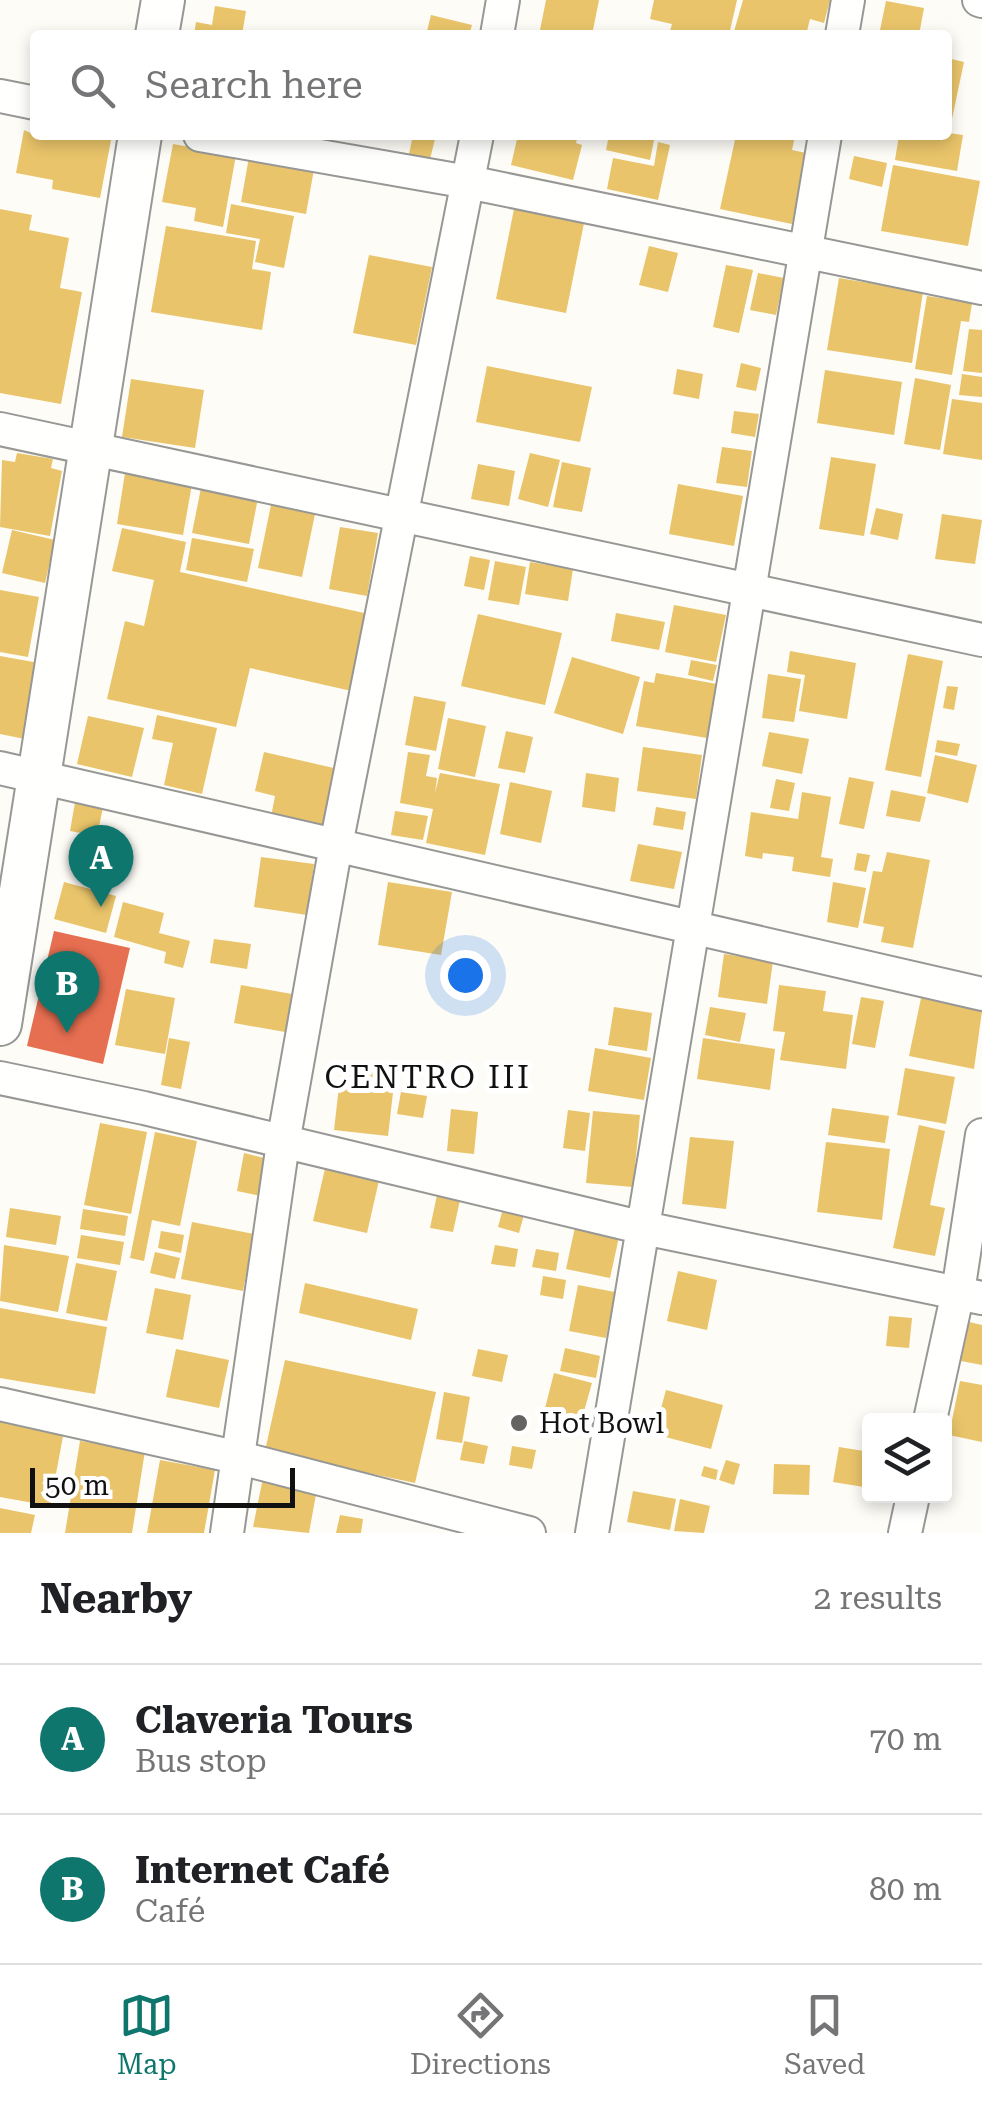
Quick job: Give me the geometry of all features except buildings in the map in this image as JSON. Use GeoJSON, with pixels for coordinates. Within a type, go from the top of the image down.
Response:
{"type":"FeatureCollection","features":[{"type":"Feature","properties":{"kind":"street"},"geometry":{"type":"LineString","coordinates":[[158,30],[163,0]]}},
{"type":"Feature","properties":{"kind":"street"},"geometry":{"type":"LineString","coordinates":[[498,30],[504,0]]}},
{"type":"Feature","properties":{"kind":"street"},"geometry":{"type":"LineString","coordinates":[[843,30],[848,0]]}},
{"type":"Feature","properties":{"kind":"street"},"geometry":{"type":"LineString","coordinates":[[0,96],[30,102]]}},
{"type":"Feature","properties":{"kind":"street"},"geometry":{"type":"LineString","coordinates":[[0,1024],[20,774],[88,447],[139,140]]}},
{"type":"Feature","properties":{"kind":"street"},"geometry":{"type":"LineString","coordinates":[[229,140],[468,182],[982,288]]}},
{"type":"Feature","properties":{"kind":"street"},"geometry":{"type":"LineString","coordinates":[[227,1533],[283,1142],[336,845],[477,140]]}},
{"type":"Feature","properties":{"kind":"street"},"geometry":{"type":"LineString","coordinates":[[592,1533],[824,140]]}},
{"type":"Feature","properties":{"kind":"street"},"geometry":{"type":"LineString","coordinates":[[0,429],[982,640]]}},
{"type":"Feature","properties":{"kind":"street"},"geometry":{"type":"LineString","coordinates":[[20,774],[982,994]]}},
{"type":"Feature","properties":{"kind":"street"},"geometry":{"type":"LineString","coordinates":[[0,1078],[644,1228],[970,1295]]}},
{"type":"Feature","properties":{"kind":"street"},"geometry":{"type":"LineString","coordinates":[[932,1413],[970,1295],[982,1134]]}},
{"type":"Feature","properties":{"kind":"street"},"geometry":{"type":"LineString","coordinates":[[0,1404],[240,1458],[529,1533]]}},
{"type":"Feature","properties":{"kind":"street"},"geometry":{"type":"LineString","coordinates":[[904,1533],[911,1503]]}},
{"type":"Feature","properties":{"kind":"place","name":"Claveria Tours"},"geometry":{"type":"Point","coordinates":[101,907]}},
{"type":"Feature","properties":{"kind":"place","name":"Internet Café"},"geometry":{"type":"Point","coordinates":[67,1033]}},
{"type":"Feature","properties":{"kind":"place","name":"Hot Bowl"},"geometry":{"type":"Point","coordinates":[519,1423]}},
{"type":"Feature","properties":{"kind":"district","name":"CENTRO III"},"geometry":{"type":"Point","coordinates":[428,1077]}}]}
